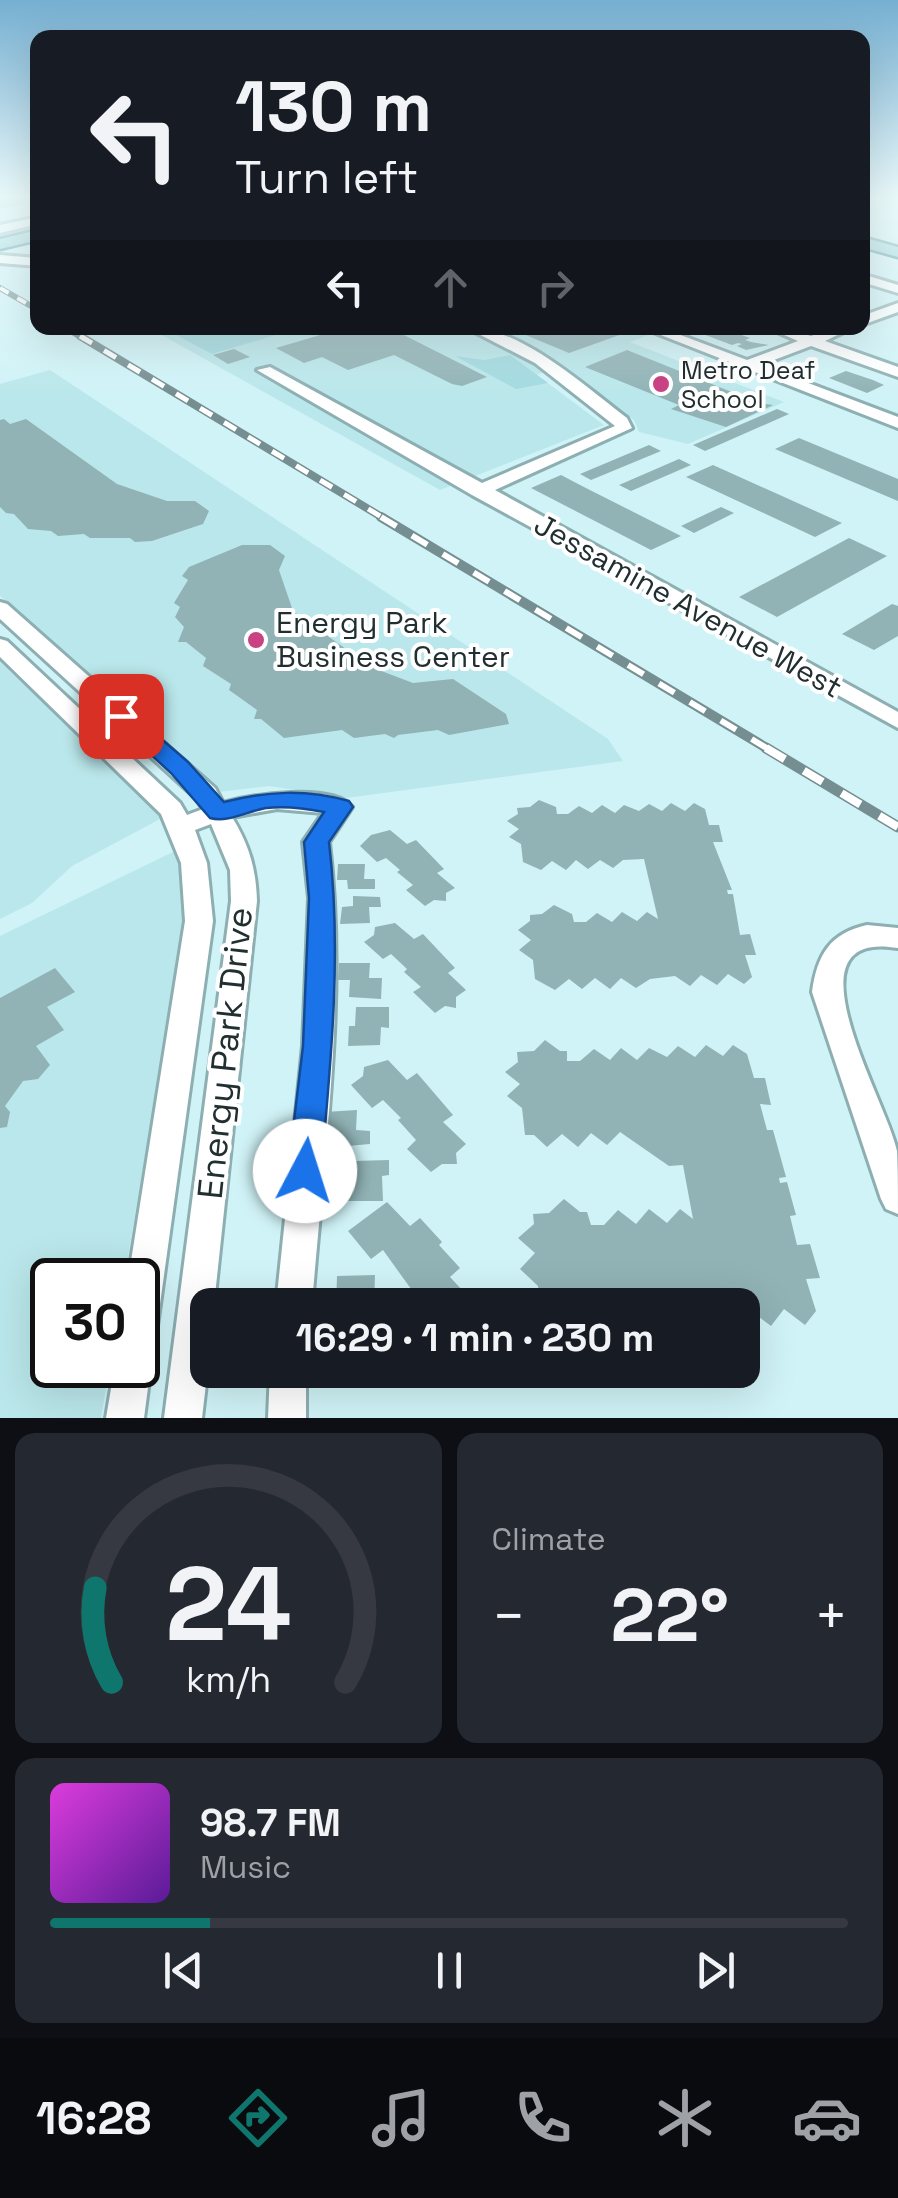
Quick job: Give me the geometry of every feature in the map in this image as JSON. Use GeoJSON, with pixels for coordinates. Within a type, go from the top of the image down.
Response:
{"type":"FeatureCollection","features":[{"type":"Feature","properties":{"kind":"street"},"geometry":{"type":"LineString","coordinates":[[870,280],[898,289]]}},
{"type":"Feature","properties":{"kind":"street"},"geometry":{"type":"LineString","coordinates":[[870,316],[898,307]]}},
{"type":"Feature","properties":{"kind":"street"},"geometry":{"type":"LineString","coordinates":[[870,319],[898,327]]}},
{"type":"Feature","properties":{"kind":"street"},"geometry":{"type":"LineString","coordinates":[[478,491],[624,428],[621,421],[540,360],[488,335]]}},
{"type":"Feature","properties":{"kind":"street"},"geometry":{"type":"LineString","coordinates":[[669,335],[898,423]]}},
{"type":"Feature","properties":{"kind":"street"},"geometry":{"type":"LineString","coordinates":[[796,335],[898,372]]}},
{"type":"Feature","properties":{"kind":"street"},"geometry":{"type":"LineString","coordinates":[[748,365],[826,335]]}},
{"type":"Feature","properties":{"kind":"street","name":"Jessamine Avenue West"},"geometry":{"type":"LineString","coordinates":[[265,370],[898,721]]}},
{"type":"Feature","properties":{"kind":"street","name":"Energy Park Drive"},"geometry":{"type":"LineString","coordinates":[[0,608],[180,768],[219,812],[243,870],[244,901],[183,1418]]}},
{"type":"Feature","properties":{"kind":"street","name":"Energy Park Drive"},"geometry":{"type":"LineString","coordinates":[[0,646],[151,790],[181,826],[200,877],[198,921],[149,1258]]}},
{"type":"Feature","properties":{"kind":"street"},"geometry":{"type":"LineString","coordinates":[[181,826],[264,800],[294,798],[340,807],[316,842],[322,898],[318,1046],[296,1288]]}},
{"type":"Feature","properties":{"kind":"street"},"geometry":{"type":"LineString","coordinates":[[898,938],[858,934],[839,949],[828,966],[826,992],[898,1199]]}},
{"type":"Feature","properties":{"kind":"street"},"geometry":{"type":"LineString","coordinates":[[125,1418],[130,1388]]}},
{"type":"Feature","properties":{"kind":"street"},"geometry":{"type":"LineString","coordinates":[[287,1418],[288,1388]]}},
{"type":"Feature","properties":{"kind":"shaded area"},"geometry":{"type":"Polygon","coordinates":[[[162,335],[648,335],[630,342],[784,402],[688,444],[639,432],[634,420],[560,365],[537,375],[604,425],[440,490],[162,335]]]}},
{"type":"Feature","properties":{"kind":"shaded area"},"geometry":{"type":"Polygon","coordinates":[[[176,335],[276,335],[212,354],[176,335]]]}},
{"type":"Feature","properties":{"kind":"shaded area"},"geometry":{"type":"Polygon","coordinates":[[[510,355],[548,383],[516,389],[455,356],[485,360],[510,355]]]}},
{"type":"Feature","properties":{"kind":"shaded area"},"geometry":{"type":"Polygon","coordinates":[[[50,370],[608,739],[623,761],[346,798],[269,786],[218,792],[0,596],[0,384],[50,370]]]}},
{"type":"Feature","properties":{"kind":"shaded area"},"geometry":{"type":"Polygon","coordinates":[[[0,662],[153,805],[160,819],[72,866],[32,903],[0,919],[0,662]]]}},
{"type":"Feature","properties":{"kind":"shaded area"},"geometry":{"type":"Polygon","coordinates":[[[179,849],[188,900],[128,1258],[30,1258],[30,1388],[106,1388],[101,1418],[0,1418],[0,936],[179,849]]]}},
{"type":"Feature","properties":{"kind":"building"},"geometry":{"type":"Polygon","coordinates":[[[320,335],[404,335],[487,377],[462,386],[394,355],[348,370],[322,357],[304,363],[276,348],[320,335]]]}},
{"type":"Feature","properties":{"kind":"building"},"geometry":{"type":"Polygon","coordinates":[[[526,335],[620,335],[569,353],[526,335]]]}},
{"type":"Feature","properties":{"kind":"building"},"geometry":{"type":"Polygon","coordinates":[[[706,335],[742,335],[750,338],[745,340],[769,345],[746,350],[737,346],[742,344],[732,345],[706,335]]]}},
{"type":"Feature","properties":{"kind":"building"},"geometry":{"type":"Polygon","coordinates":[[[234,349],[250,357],[228,364],[213,355],[234,349]]]}},
{"type":"Feature","properties":{"kind":"building","name":"Metro Deaf School"},"geometry":{"type":"Polygon","coordinates":[[[627,350],[759,403],[773,405],[726,427],[671,409],[679,405],[585,367],[627,350]]]}},
{"type":"Feature","properties":{"kind":"building"},"geometry":{"type":"Polygon","coordinates":[[[846,371],[884,385],[867,393],[829,378],[846,371]]]}},
{"type":"Feature","properties":{"kind":"building"},"geometry":{"type":"Polygon","coordinates":[[[777,409],[789,414],[705,451],[693,445],[777,409]]]}},
{"type":"Feature","properties":{"kind":"building"},"geometry":{"type":"Polygon","coordinates":[[[26,419],[117,484],[167,501],[195,501],[209,511],[203,524],[152,541],[135,542],[130,538],[58,536],[51,531],[28,529],[14,514],[0,507],[0,420],[10,424],[26,419]]]}},
{"type":"Feature","properties":{"kind":"building"},"geometry":{"type":"Polygon","coordinates":[[[799,438],[898,479],[898,501],[775,449],[799,438]]]}},
{"type":"Feature","properties":{"kind":"building"},"geometry":{"type":"Polygon","coordinates":[[[649,445],[661,451],[591,480],[580,474],[649,445]]]}},
{"type":"Feature","properties":{"kind":"building"},"geometry":{"type":"Polygon","coordinates":[[[679,459],[691,465],[631,491],[619,485],[679,459]]]}},
{"type":"Feature","properties":{"kind":"building"},"geometry":{"type":"Polygon","coordinates":[[[713,465],[842,523],[815,537],[686,477],[713,465]]]}},
{"type":"Feature","properties":{"kind":"building"},"geometry":{"type":"Polygon","coordinates":[[[561,475],[681,536],[651,550],[531,488],[561,475]]]}},
{"type":"Feature","properties":{"kind":"building"},"geometry":{"type":"Polygon","coordinates":[[[721,507],[734,513],[694,533],[681,526],[721,507]]]}},
{"type":"Feature","properties":{"kind":"building"},"geometry":{"type":"Polygon","coordinates":[[[849,538],[887,556],[777,617],[739,597],[849,538]]]}},
{"type":"Feature","properties":{"kind":"building","name":"Energy Park Business Center"},"geometry":{"type":"Polygon","coordinates":[[[242,545],[270,545],[285,556],[279,570],[293,611],[371,667],[413,683],[453,679],[506,714],[509,724],[449,735],[438,730],[394,738],[385,734],[354,738],[342,730],[284,738],[261,719],[254,719],[257,710],[229,690],[231,684],[203,666],[206,658],[186,642],[178,642],[184,627],[175,617],[180,607],[174,603],[188,580],[182,576],[189,567],[242,545]]]}},
{"type":"Feature","properties":{"kind":"building"},"geometry":{"type":"Polygon","coordinates":[[[892,604],[898,606],[898,636],[874,650],[842,634],[892,604]]]}},
{"type":"Feature","properties":{"kind":"building"},"geometry":{"type":"Polygon","coordinates":[[[539,800],[556,807],[557,814],[568,814],[579,806],[592,813],[602,805],[615,813],[624,805],[639,811],[649,804],[662,811],[671,803],[685,811],[694,803],[705,809],[709,825],[719,825],[723,842],[713,842],[732,890],[727,890],[733,894],[740,935],[750,934],[756,955],[745,955],[752,977],[744,984],[728,974],[717,985],[701,975],[690,986],[675,976],[650,979],[636,988],[621,978],[610,989],[595,978],[582,989],[569,979],[555,990],[535,979],[533,960],[519,950],[531,940],[518,930],[530,921],[530,915],[542,914],[554,905],[572,914],[574,922],[586,922],[597,913],[612,922],[622,912],[637,921],[647,912],[658,919],[644,859],[623,860],[613,868],[600,860],[588,869],[576,860],[566,870],[552,861],[541,870],[523,862],[521,844],[509,837],[519,829],[507,821],[518,814],[517,808],[530,807],[539,800]]]}},
{"type":"Feature","properties":{"kind":"building"},"geometry":{"type":"Polygon","coordinates":[[[390,830],[407,844],[416,840],[444,869],[437,873],[455,888],[446,893],[446,901],[434,900],[425,906],[406,890],[413,885],[397,872],[400,870],[386,858],[377,862],[360,846],[371,835],[390,830]]]}},
{"type":"Feature","properties":{"kind":"building"},"geometry":{"type":"Polygon","coordinates":[[[338,864],[365,864],[364,879],[375,879],[375,889],[348,889],[347,880],[337,880],[338,864]]]}},
{"type":"Feature","properties":{"kind":"building"},"geometry":{"type":"Polygon","coordinates":[[[353,896],[380,897],[381,907],[369,907],[370,923],[340,924],[342,907],[353,906],[353,896]]]}},
{"type":"Feature","properties":{"kind":"building"},"geometry":{"type":"Polygon","coordinates":[[[395,923],[414,939],[423,934],[455,968],[448,973],[466,990],[456,997],[456,1008],[445,1006],[435,1013],[413,992],[421,987],[404,972],[407,969],[391,954],[383,959],[364,942],[374,935],[375,927],[395,923]]]}},
{"type":"Feature","properties":{"kind":"building"},"geometry":{"type":"Polygon","coordinates":[[[339,963],[370,963],[369,978],[382,978],[381,999],[349,997],[350,980],[338,980],[339,963]]]}},
{"type":"Feature","properties":{"kind":"building"},"geometry":{"type":"Polygon","coordinates":[[[55,968],[75,992],[47,1007],[64,1030],[36,1046],[50,1065],[38,1079],[23,1081],[5,1106],[10,1112],[7,1127],[0,1128],[0,998],[55,968]]]}},
{"type":"Feature","properties":{"kind":"building"},"geometry":{"type":"Polygon","coordinates":[[[356,1007],[389,1007],[389,1028],[381,1027],[380,1045],[348,1046],[349,1026],[355,1026],[356,1007]]]}},
{"type":"Feature","properties":{"kind":"building"},"geometry":{"type":"Polygon","coordinates":[[[545,1040],[560,1051],[567,1051],[567,1061],[580,1061],[594,1049],[610,1060],[621,1048],[637,1060],[649,1048],[667,1057],[678,1046],[695,1057],[706,1045],[723,1056],[733,1045],[747,1054],[754,1078],[765,1078],[771,1105],[760,1104],[767,1130],[773,1130],[786,1177],[779,1178],[780,1183],[787,1182],[796,1215],[790,1216],[797,1245],[810,1244],[820,1278],[806,1279],[816,1311],[805,1325],[784,1309],[771,1326],[760,1318],[760,1288],[538,1288],[520,1269],[535,1253],[518,1238],[534,1224],[533,1214],[549,1213],[564,1199],[580,1212],[587,1212],[591,1225],[604,1225],[618,1210],[636,1224],[649,1209],[667,1223],[680,1209],[693,1219],[683,1165],[669,1166],[620,1132],[607,1145],[591,1133],[578,1147],[562,1134],[547,1147],[534,1135],[525,1135],[522,1108],[507,1096],[520,1084],[505,1072],[518,1062],[517,1052],[534,1051],[545,1040]]]}},
{"type":"Feature","properties":{"kind":"building"},"geometry":{"type":"Polygon","coordinates":[[[388,1060],[407,1080],[417,1073],[453,1115],[443,1122],[466,1144],[456,1153],[457,1164],[442,1164],[431,1172],[407,1149],[416,1140],[398,1120],[401,1118],[383,1100],[372,1108],[351,1085],[363,1076],[364,1067],[388,1060]]]}},
{"type":"Feature","properties":{"kind":"building"},"geometry":{"type":"Polygon","coordinates":[[[357,1110],[356,1130],[370,1131],[370,1144],[337,1147],[337,1132],[325,1132],[325,1112],[357,1110]]]}},
{"type":"Feature","properties":{"kind":"building"},"geometry":{"type":"Polygon","coordinates":[[[389,1160],[389,1175],[382,1176],[383,1201],[346,1201],[347,1175],[354,1175],[354,1161],[389,1160]]]}},
{"type":"Feature","properties":{"kind":"building"},"geometry":{"type":"Polygon","coordinates":[[[387,1202],[410,1226],[420,1218],[460,1268],[450,1277],[460,1288],[410,1288],[383,1250],[371,1259],[348,1231],[387,1202]]]}},
{"type":"Feature","properties":{"kind":"building"},"geometry":{"type":"Polygon","coordinates":[[[375,1275],[375,1288],[337,1288],[337,1276],[375,1275]]]}},
{"type":"Feature","properties":{"kind":"railway"},"geometry":{"type":"LineString","coordinates":[[0,288],[30,305]]}},
{"type":"Feature","properties":{"kind":"railway"},"geometry":{"type":"LineString","coordinates":[[77,335],[84,339]]}},
{"type":"Feature","properties":{"kind":"railway"},"geometry":{"type":"LineString","coordinates":[[80,336],[385,519]]}},
{"type":"Feature","properties":{"kind":"railway"},"geometry":{"type":"LineString","coordinates":[[381,517],[770,750]]}},
{"type":"Feature","properties":{"kind":"railway"},"geometry":{"type":"LineString","coordinates":[[766,748],[898,827]]}},
{"type":"Feature","properties":{"kind":"place","name":"Metro Deaf School"},"geometry":{"type":"Point","coordinates":[661,384]}},
{"type":"Feature","properties":{"kind":"place","name":"Energy Park Business Center"},"geometry":{"type":"Point","coordinates":[256,640]}},
{"type":"Feature","properties":{"kind":"route"},"geometry":{"type":"LineString","coordinates":[[121,716],[180,768],[219,812],[264,800],[294,798],[340,807],[316,842],[322,898],[318,1046],[305,1171]]}}]}
